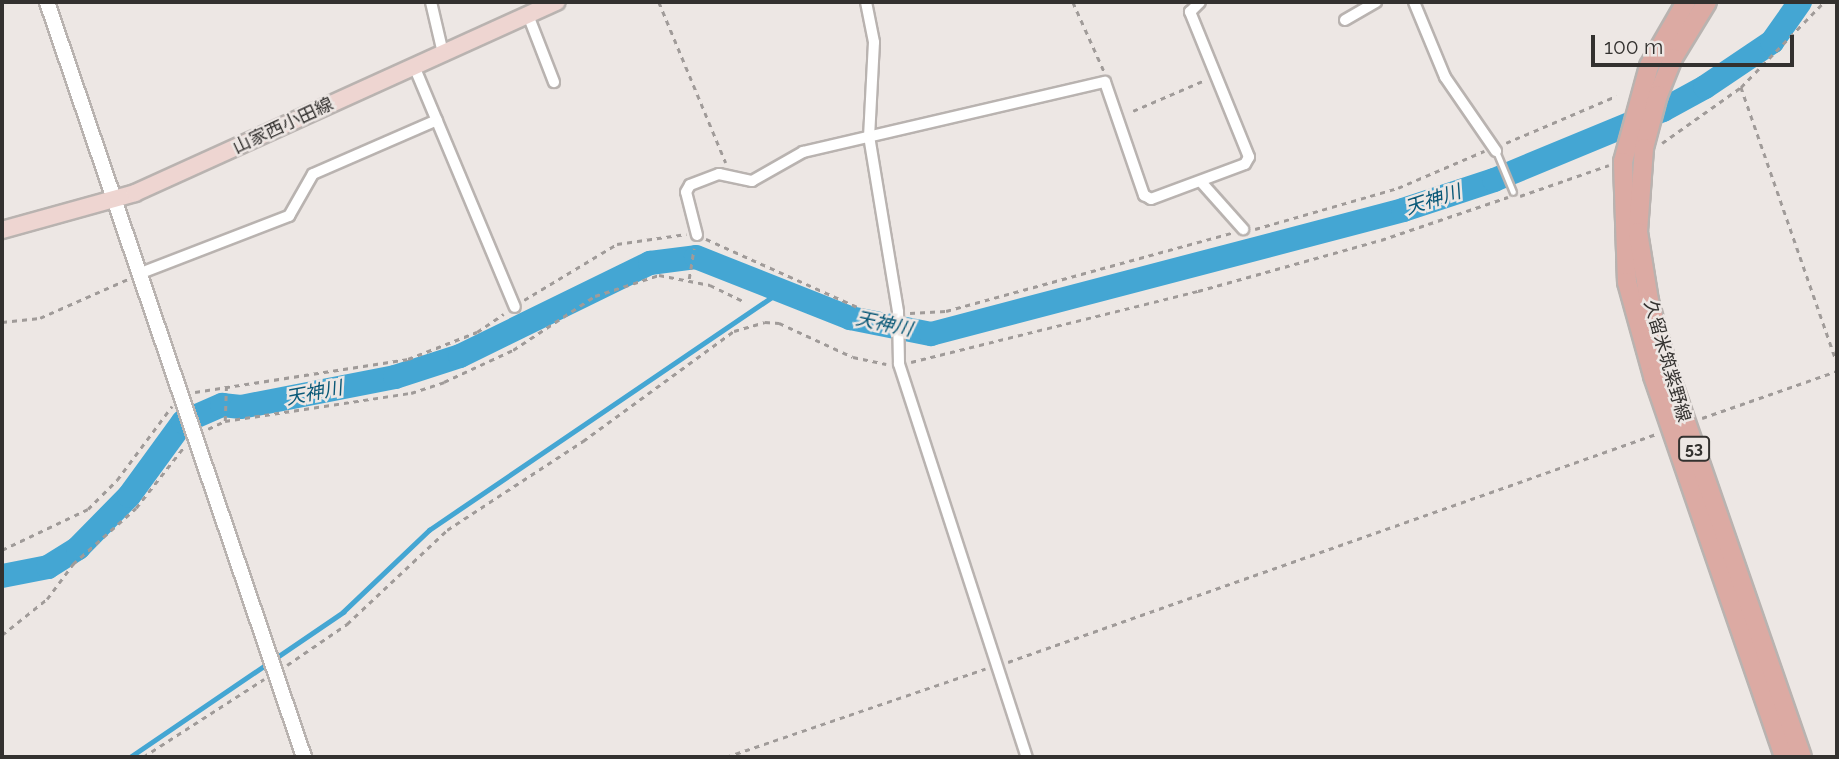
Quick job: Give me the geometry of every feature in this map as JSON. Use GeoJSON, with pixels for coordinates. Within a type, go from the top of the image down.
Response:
{"type":"FeatureCollection","features":[{"type":"Feature","properties":{"kind":"main road","name":"山家西小田線"},"geometry":{"type":"LineString","coordinates":[[2,230],[116,199],[557,2]]}},
{"type":"Feature","properties":{"kind":"main road","name":"久留米筑紫野線"},"geometry":{"type":"LineString","coordinates":[[1686,2],[1649,66],[1640,141],[1638,232],[1649,301],[1678,426],[1784,757]]}},
{"type":"Feature","properties":{"kind":"main road","name":"久留米筑紫野線"},"geometry":{"type":"LineString","coordinates":[[1707,2],[1673,58],[1640,141],[1623,162],[1627,282],[1802,757]]}},
{"type":"Feature","properties":{"kind":"street"},"geometry":{"type":"LineString","coordinates":[[47,2],[304,757]]}},
{"type":"Feature","properties":{"kind":"street"},"geometry":{"type":"LineString","coordinates":[[431,2],[443,53]]}},
{"type":"Feature","properties":{"kind":"street"},"geometry":{"type":"LineString","coordinates":[[866,2],[874,42],[869,136],[898,315],[899,358],[1027,757]]}},
{"type":"Feature","properties":{"kind":"street"},"geometry":{"type":"LineString","coordinates":[[696,235],[686,192],[690,185],[728,173],[752,181],[803,152],[1105,82],[1144,195],[1151,199],[1202,183],[1245,164],[1249,157],[1218,75],[1190,12],[1200,2]]}},
{"type":"Feature","properties":{"kind":"street"},"geometry":{"type":"LineString","coordinates":[[1345,20],[1376,2]]}},
{"type":"Feature","properties":{"kind":"street"},"geometry":{"type":"LineString","coordinates":[[1414,2],[1445,77],[1495,149]]}},
{"type":"Feature","properties":{"kind":"street"},"geometry":{"type":"LineString","coordinates":[[528,15],[554,82]]}},
{"type":"Feature","properties":{"kind":"street"},"geometry":{"type":"LineString","coordinates":[[414,66],[515,307]]}},
{"type":"Feature","properties":{"kind":"street"},"geometry":{"type":"LineString","coordinates":[[141,273],[289,216],[313,174],[437,120]]}},
{"type":"Feature","properties":{"kind":"street"},"geometry":{"type":"LineString","coordinates":[[1202,183],[1243,229]]}},
{"type":"Feature","properties":{"kind":"lane"},"geometry":{"type":"LineString","coordinates":[[1495,149],[1514,194]]}},
{"type":"Feature","properties":{"kind":"path"},"geometry":{"type":"LineString","coordinates":[[659,2],[728,173]]}},
{"type":"Feature","properties":{"kind":"path"},"geometry":{"type":"LineString","coordinates":[[1073,2],[1105,82]]}},
{"type":"Feature","properties":{"kind":"path"},"geometry":{"type":"LineString","coordinates":[[1640,141],[1662,143],[1741,87],[1824,2]]}},
{"type":"Feature","properties":{"kind":"path"},"geometry":{"type":"LineString","coordinates":[[1133,111],[1218,75]]}},
{"type":"Feature","properties":{"kind":"path"},"geometry":{"type":"LineString","coordinates":[[1741,87],[1837,362]]}},
{"type":"Feature","properties":{"kind":"path"},"geometry":{"type":"LineString","coordinates":[[2,550],[88,509],[183,400],[226,386],[408,359],[477,332],[617,244],[652,236],[696,235],[866,311],[888,316],[946,312],[1398,188],[1616,96]]}},
{"type":"Feature","properties":{"kind":"path"},"geometry":{"type":"LineString","coordinates":[[143,757],[347,624],[447,530],[583,441],[734,331],[765,322],[779,323],[853,357],[899,358],[1198,291],[1381,240],[1514,194],[1623,162]]}},
{"type":"Feature","properties":{"kind":"path"},"geometry":{"type":"LineString","coordinates":[[689,279],[696,235]]}},
{"type":"Feature","properties":{"kind":"path"},"geometry":{"type":"LineString","coordinates":[[2,322],[40,317],[141,273]]}},
{"type":"Feature","properties":{"kind":"path"},"geometry":{"type":"LineString","coordinates":[[2,635],[47,599],[74,564],[136,508],[175,454],[195,435],[225,421],[411,393],[483,366],[620,285],[659,275],[689,279],[743,301]]}},
{"type":"Feature","properties":{"kind":"path"},"geometry":{"type":"LineString","coordinates":[[726,757],[996,666],[1837,371]]}},
{"type":"Feature","properties":{"kind":"path"},"geometry":{"type":"LineString","coordinates":[[225,421],[226,386]]}},
{"type":"Feature","properties":{"kind":"waterway","name":"天神川"},"geometry":{"type":"LineString","coordinates":[[2,576],[48,567],[78,548],[129,496],[183,422],[222,405],[241,407],[395,377],[460,356],[650,263],[696,257],[850,318],[931,334],[1403,210],[1494,180],[1663,110],[1705,87],[1772,42],[1800,2]]}},
{"type":"Feature","properties":{"kind":"waterway"},"geometry":{"type":"LineString","coordinates":[[130,757],[343,612],[429,530],[783,289]]}}]}
